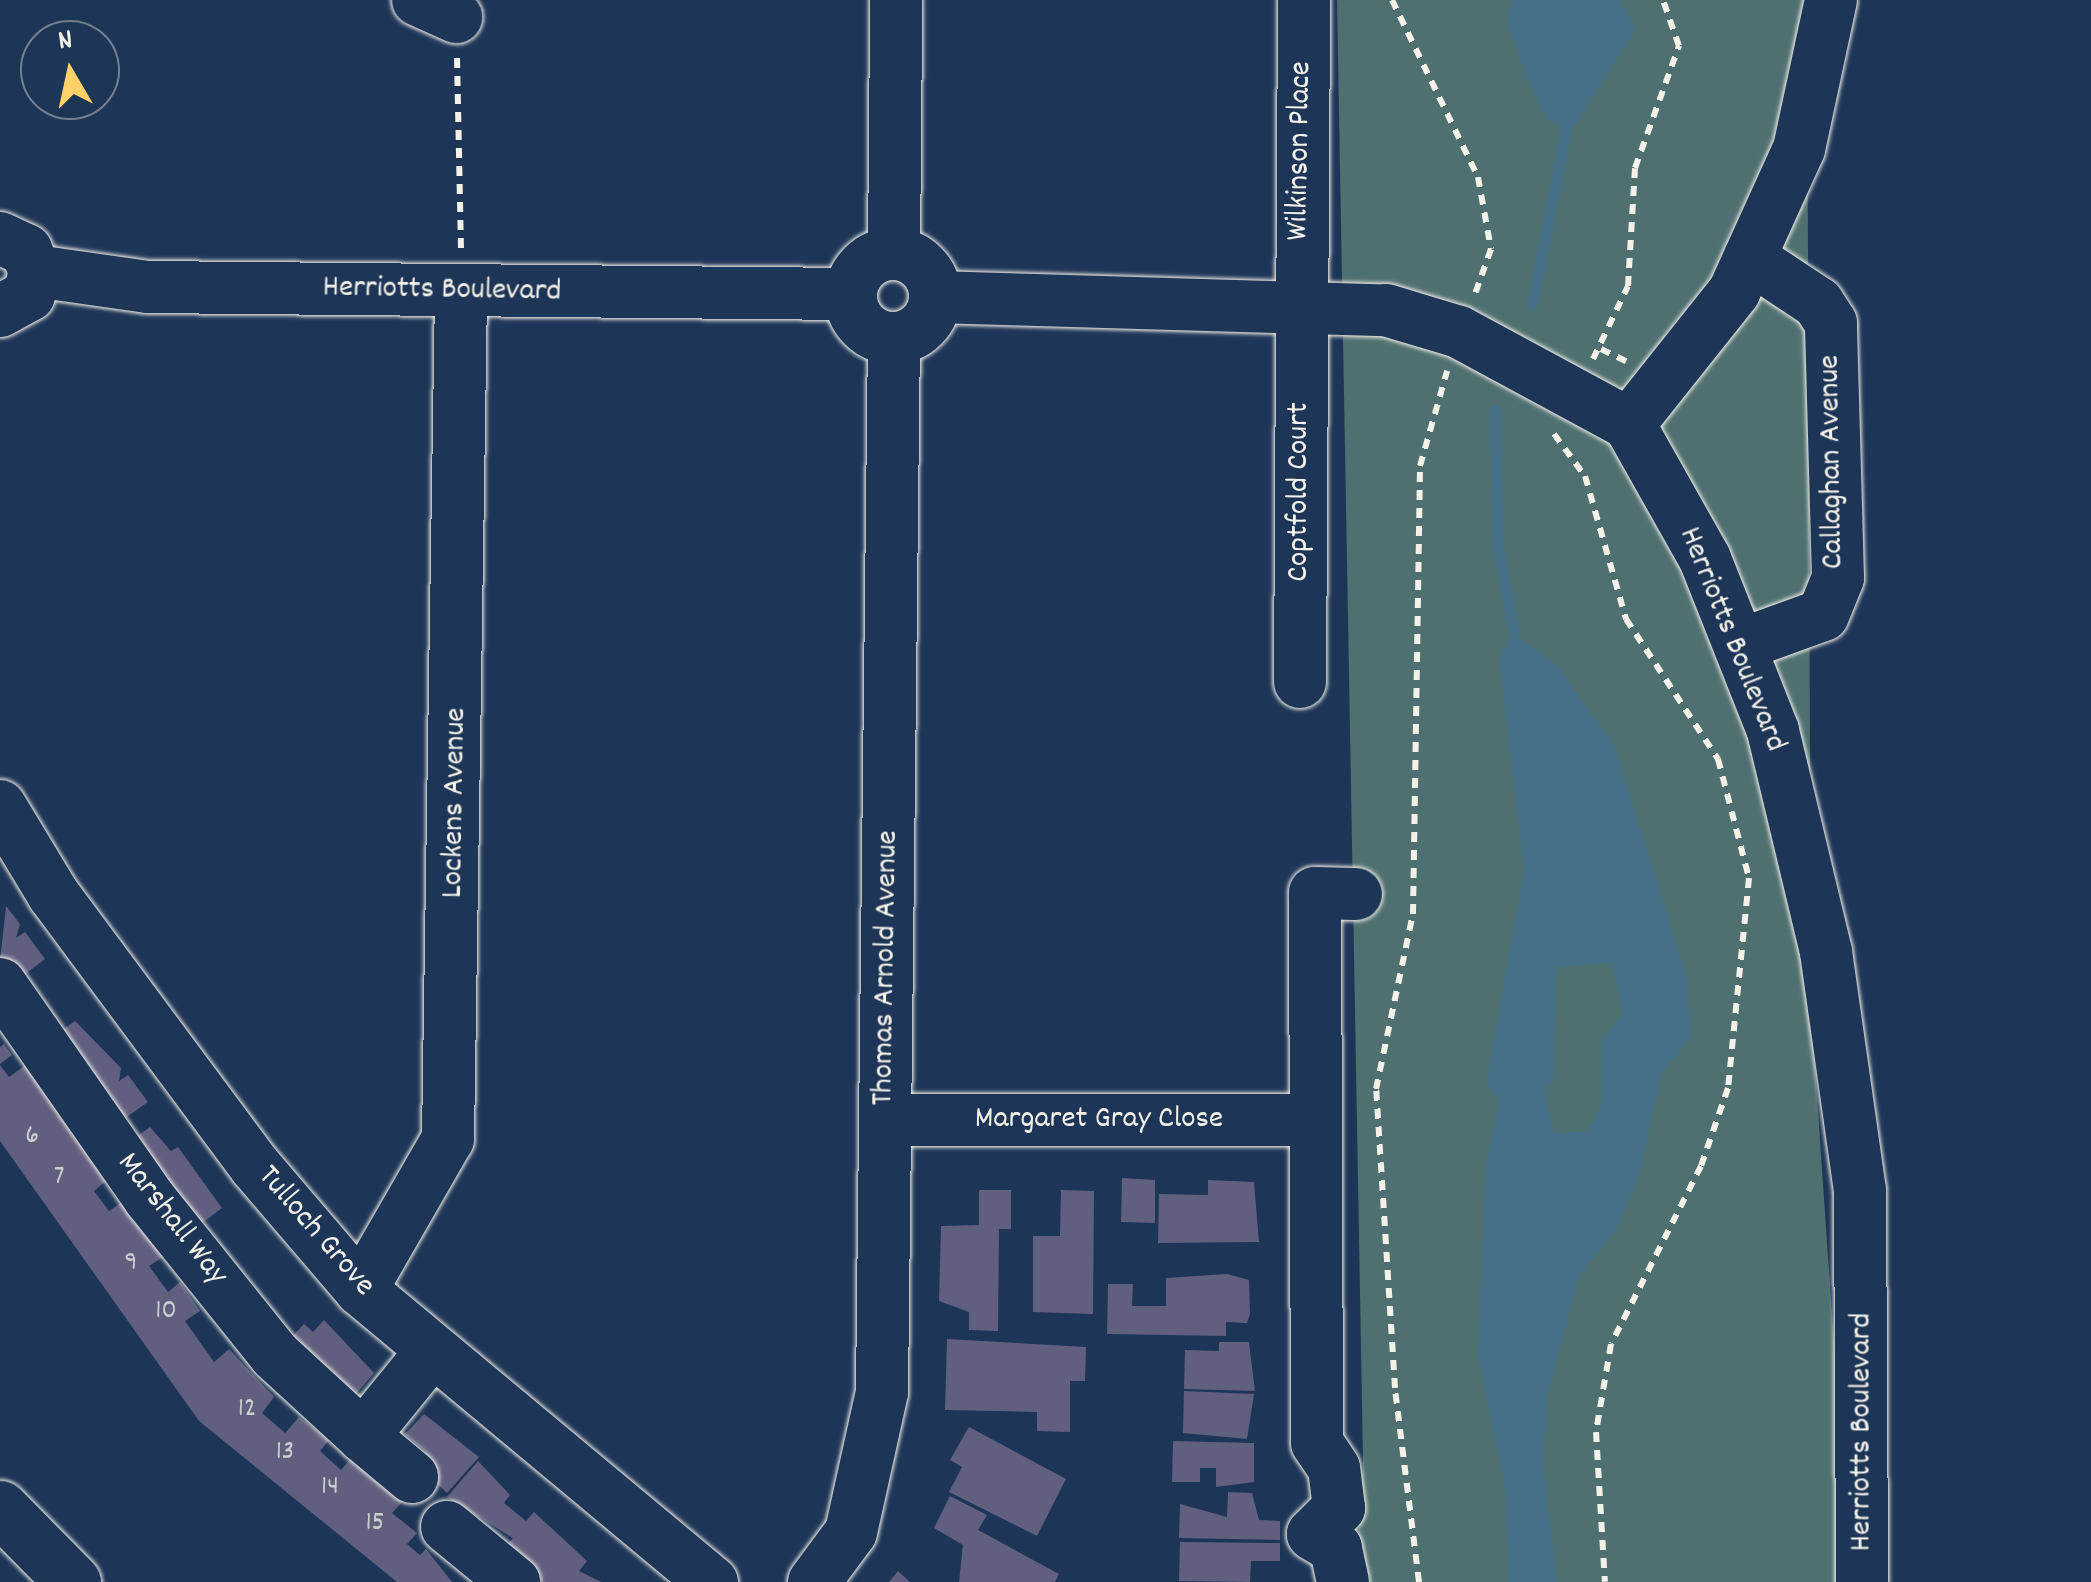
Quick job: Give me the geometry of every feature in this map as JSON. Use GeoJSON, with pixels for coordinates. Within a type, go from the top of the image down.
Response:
{"type":"FeatureCollection","features":[{"type":"Feature","properties":{"kind":"highway"},"geometry":{"type":"LineString","coordinates":[[0,1508],[73,1582]]}},
{"type":"Feature","properties":{"kind":"street"},"geometry":{"type":"LineString","coordinates":[[894,253],[896,0]]}},
{"type":"Feature","properties":{"kind":"street","name":"Wilkinson Place"},"geometry":{"type":"LineString","coordinates":[[1298,302],[1304,0]]}},
{"type":"Feature","properties":{"kind":"street"},"geometry":{"type":"LineString","coordinates":[[935,296],[1298,302],[1386,310],[1458,332],[1566,394],[1629,424],[1734,292],[1798,149],[1831,0]]}},
{"type":"Feature","properties":{"kind":"street"},"geometry":{"type":"LineString","coordinates":[[894,253],[923,266],[935,296],[923,325],[894,338],[858,320],[850,294],[864,264],[894,253]]}},
{"type":"Feature","properties":{"kind":"street"},"geometry":{"type":"LineString","coordinates":[[0,311],[29,295],[18,254]]}},
{"type":"Feature","properties":{"kind":"street","name":"Herriotts Boulevard"},"geometry":{"type":"LineString","coordinates":[[18,254],[148,286],[850,294]]}},
{"type":"Feature","properties":{"kind":"street","name":"Callaghan Avenue"},"geometry":{"type":"LineString","coordinates":[[1740,645],[1822,615],[1838,578],[1830,323],[1818,302],[1750,258]]}},
{"type":"Feature","properties":{"kind":"street","name":"Lockens Avenue"},"geometry":{"type":"LineString","coordinates":[[361,1290],[448,1139],[462,291]]}},
{"type":"Feature","properties":{"kind":"street","name":"Coptfold Court"},"geometry":{"type":"LineString","coordinates":[[1298,302],[1300,682]]}},
{"type":"Feature","properties":{"kind":"street","name":"Thomas Arnold Avenue"},"geometry":{"type":"LineString","coordinates":[[814,1582],[851,1532],[874,1460],[886,1120],[894,338]]}},
{"type":"Feature","properties":{"kind":"street","name":"Herriotts Boulevard"},"geometry":{"type":"LineString","coordinates":[[1629,424],[1706,558],[1773,731],[1826,952],[1860,1190],[1862,1582]]}},
{"type":"Feature","properties":{"kind":"street","name":"Tulloch Grove"},"geometry":{"type":"LineString","coordinates":[[0,806],[160,1038],[361,1290],[676,1571]]}},
{"type":"Feature","properties":{"kind":"street"},"geometry":{"type":"LineString","coordinates":[[1343,1582],[1336,1548],[1313,1534],[1339,1508],[1334,1468],[1317,1443],[1315,894],[1356,894]]}},
{"type":"Feature","properties":{"kind":"street","name":"Marshall Way"},"geometry":{"type":"LineString","coordinates":[[0,984],[275,1355],[412,1477]]}},
{"type":"Feature","properties":{"kind":"street","name":"Margaret Gray Close"},"geometry":{"type":"LineString","coordinates":[[886,1120],[1313,1120]]}},
{"type":"Feature","properties":{"kind":"street"},"geometry":{"type":"LineString","coordinates":[[363,1436],[432,1350]]}},
{"type":"Feature","properties":{"kind":"street"},"geometry":{"type":"LineString","coordinates":[[447,1526],[514,1582]]}},
{"type":"Feature","properties":{"kind":"path"},"geometry":{"type":"LineString","coordinates":[[1392,0],[1478,177],[1491,249],[1458,332],[1420,466],[1414,914],[1376,1088],[1395,1388],[1419,1582]]}},
{"type":"Feature","properties":{"kind":"path"},"geometry":{"type":"LineString","coordinates":[[1605,1582],[1596,1432],[1611,1344],[1701,1166],[1728,1088],[1749,878],[1718,759],[1626,619],[1585,476],[1547,424],[1601,348],[1628,286],[1635,168],[1679,46],[1663,0]]}},
{"type":"Feature","properties":{"kind":"path"},"geometry":{"type":"LineString","coordinates":[[418,9],[462,291]]}},
{"type":"Feature","properties":{"kind":"path"},"geometry":{"type":"LineString","coordinates":[[1601,348],[1636,370]]}},
{"type":"Feature","properties":{"kind":"green space"},"geometry":{"type":"Polygon","coordinates":[[[1337,0],[1807,0],[1811,1010],[1846,1518],[1839,1582],[1356,1582],[1363,1461],[1337,0]]]}},
{"type":"Feature","properties":{"kind":"water"},"geometry":{"type":"Polygon","coordinates":[[[1514,0],[1618,0],[1636,29],[1570,133],[1547,118],[1527,78],[1507,20],[1514,0]]]}},
{"type":"Feature","properties":{"kind":"water"},"geometry":{"type":"Polygon","coordinates":[[[1514,633],[1557,665],[1615,748],[1686,974],[1691,1037],[1661,1074],[1640,1174],[1616,1230],[1579,1276],[1548,1394],[1543,1460],[1557,1582],[1508,1582],[1506,1493],[1478,1356],[1486,1165],[1499,1102],[1486,1084],[1524,870],[1499,656],[1514,633]],[[1612,963],[1557,967],[1553,1079],[1544,1087],[1554,1133],[1587,1132],[1602,1106],[1601,1043],[1623,1013],[1612,963]]]}},
{"type":"Feature","properties":{"kind":"building"},"geometry":{"type":"Polygon","coordinates":[[[6,906],[20,924],[16,938],[25,932],[45,959],[15,982],[0,961],[6,906]]]}},
{"type":"Feature","properties":{"kind":"building"},"geometry":{"type":"Polygon","coordinates":[[[75,1021],[121,1068],[119,1081],[128,1075],[148,1102],[118,1123],[54,1036],[75,1021]]]}},
{"type":"Feature","properties":{"kind":"building"},"geometry":{"type":"Polygon","coordinates":[[[4,1044],[12,1055],[0,1064],[0,1047],[4,1044]]]}},
{"type":"Feature","properties":{"kind":"building"},"geometry":{"type":"Polygon","coordinates":[[[30,1062],[112,1176],[94,1191],[109,1211],[124,1201],[163,1257],[149,1266],[168,1292],[180,1282],[200,1311],[185,1321],[214,1362],[229,1349],[274,1397],[262,1413],[285,1433],[299,1417],[329,1440],[320,1451],[341,1470],[352,1457],[404,1500],[392,1513],[417,1533],[407,1544],[420,1555],[426,1549],[452,1582],[397,1582],[199,1421],[0,1141],[0,1065],[9,1077],[30,1062]]]}},
{"type":"Feature","properties":{"kind":"building"},"geometry":{"type":"Polygon","coordinates":[[[150,1127],[171,1151],[178,1147],[222,1208],[193,1230],[130,1141],[150,1127]]]}},
{"type":"Feature","properties":{"kind":"building"},"geometry":{"type":"Polygon","coordinates":[[[1122,1178],[1155,1180],[1155,1223],[1121,1222],[1122,1178]]]}},
{"type":"Feature","properties":{"kind":"building"},"geometry":{"type":"Polygon","coordinates":[[[1208,1180],[1254,1182],[1259,1242],[1158,1243],[1159,1194],[1208,1195],[1208,1180]]]}},
{"type":"Feature","properties":{"kind":"building"},"geometry":{"type":"Polygon","coordinates":[[[979,1190],[1011,1190],[1011,1229],[999,1229],[998,1331],[969,1330],[969,1312],[939,1301],[941,1226],[979,1225],[979,1190]]]}},
{"type":"Feature","properties":{"kind":"building"},"geometry":{"type":"Polygon","coordinates":[[[1061,1190],[1094,1191],[1093,1314],[1033,1312],[1033,1236],[1060,1236],[1061,1190]]]}},
{"type":"Feature","properties":{"kind":"building"},"geometry":{"type":"Polygon","coordinates":[[[1227,1274],[1249,1280],[1250,1314],[1247,1323],[1226,1322],[1226,1336],[1107,1334],[1108,1284],[1133,1284],[1132,1306],[1166,1306],[1166,1278],[1227,1274]]]}},
{"type":"Feature","properties":{"kind":"building"},"geometry":{"type":"Polygon","coordinates":[[[324,1320],[374,1373],[349,1402],[284,1345],[304,1324],[313,1332],[324,1320]]]}},
{"type":"Feature","properties":{"kind":"building"},"geometry":{"type":"Polygon","coordinates":[[[947,1339],[1086,1347],[1085,1381],[1070,1381],[1070,1432],[1037,1431],[1037,1412],[945,1410],[947,1339]]]}},
{"type":"Feature","properties":{"kind":"building"},"geometry":{"type":"Polygon","coordinates":[[[1219,1342],[1249,1342],[1255,1391],[1184,1389],[1185,1350],[1219,1351],[1219,1342]]]}},
{"type":"Feature","properties":{"kind":"building"},"geometry":{"type":"Polygon","coordinates":[[[1184,1391],[1254,1394],[1247,1439],[1183,1433],[1184,1391]]]}},
{"type":"Feature","properties":{"kind":"building"},"geometry":{"type":"Polygon","coordinates":[[[424,1414],[479,1457],[447,1493],[415,1464],[426,1452],[405,1434],[424,1414]]]}},
{"type":"Feature","properties":{"kind":"building"},"geometry":{"type":"Polygon","coordinates":[[[969,1427],[1066,1479],[1037,1536],[949,1492],[962,1467],[950,1460],[969,1427]]]}},
{"type":"Feature","properties":{"kind":"building"},"geometry":{"type":"Polygon","coordinates":[[[1173,1441],[1254,1443],[1254,1482],[1216,1487],[1216,1468],[1200,1468],[1200,1482],[1172,1482],[1173,1441]]]}},
{"type":"Feature","properties":{"kind":"building"},"geometry":{"type":"Polygon","coordinates":[[[478,1461],[510,1495],[504,1503],[526,1521],[534,1512],[587,1561],[579,1571],[601,1582],[543,1582],[507,1545],[513,1538],[447,1497],[478,1461]]]}},
{"type":"Feature","properties":{"kind":"building"},"geometry":{"type":"Polygon","coordinates":[[[1228,1492],[1252,1493],[1259,1520],[1280,1521],[1280,1540],[1179,1538],[1180,1504],[1227,1517],[1228,1492]]]}},
{"type":"Feature","properties":{"kind":"building"},"geometry":{"type":"Polygon","coordinates":[[[950,1496],[987,1515],[978,1530],[1059,1574],[1055,1582],[959,1582],[963,1545],[934,1528],[950,1496]]]}},
{"type":"Feature","properties":{"kind":"building"},"geometry":{"type":"Polygon","coordinates":[[[1180,1542],[1280,1543],[1280,1561],[1251,1561],[1250,1582],[1179,1581],[1180,1542]]]}},
{"type":"Feature","properties":{"kind":"building"},"geometry":{"type":"Polygon","coordinates":[[[898,1571],[910,1582],[889,1582],[898,1571]]]}},
{"type":"Feature","properties":{"kind":"waterway"},"geometry":{"type":"LineString","coordinates":[[1532,304],[1566,131]]}},
{"type":"Feature","properties":{"kind":"waterway"},"geometry":{"type":"LineString","coordinates":[[1495,410],[1498,548],[1514,633]]}}]}
